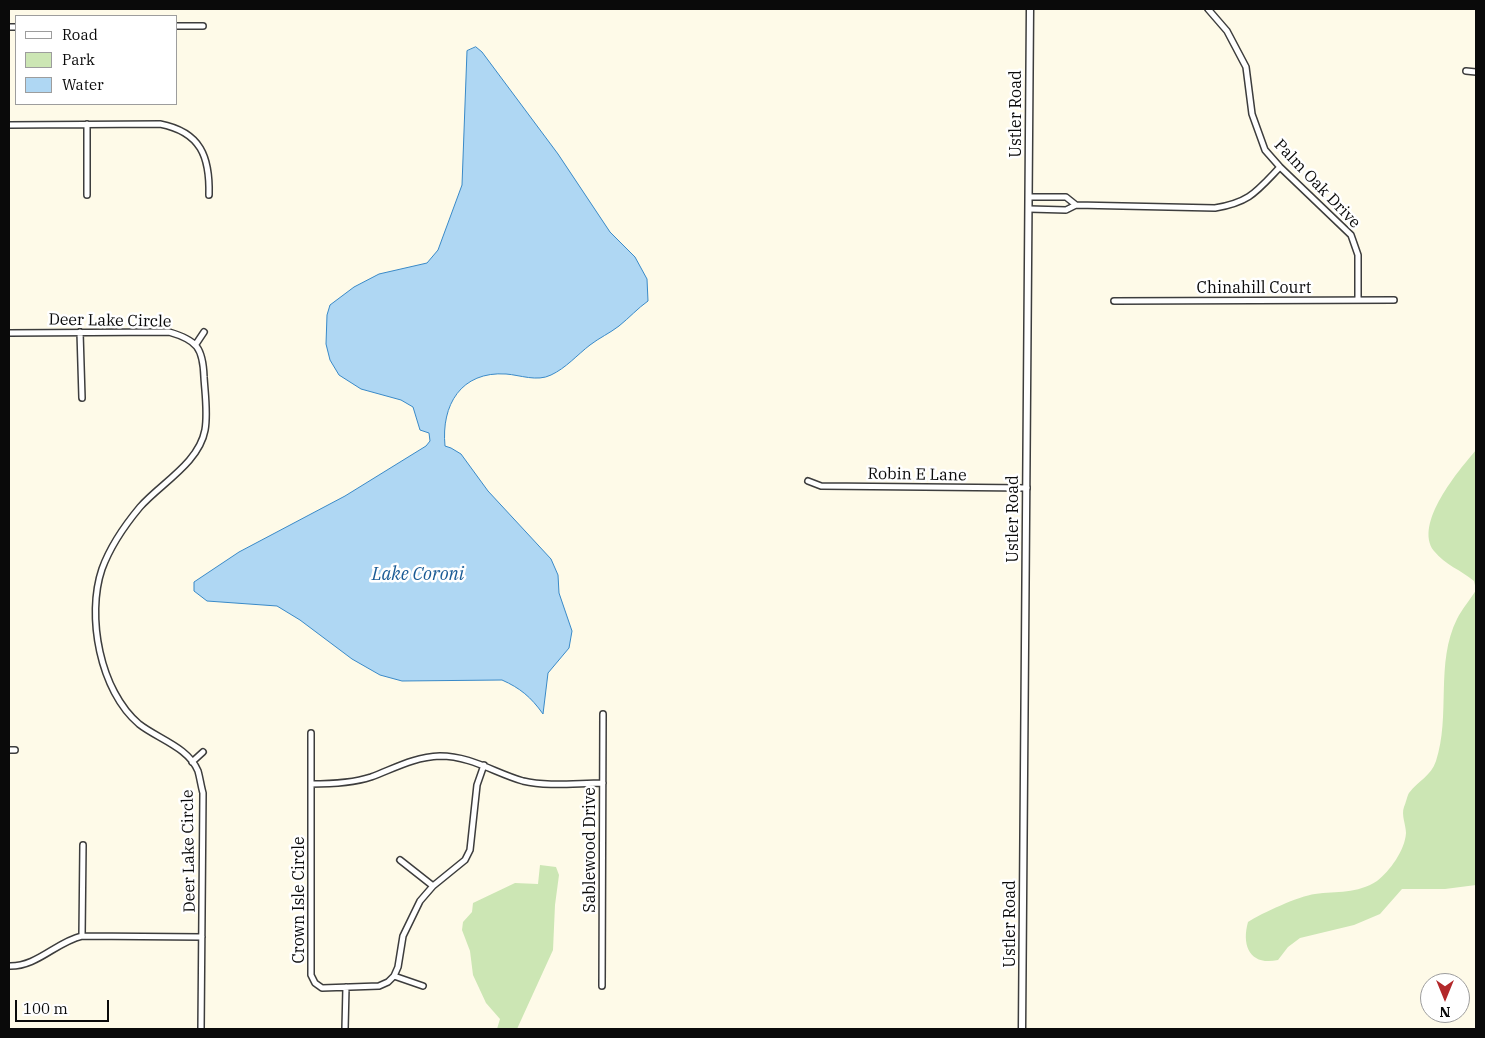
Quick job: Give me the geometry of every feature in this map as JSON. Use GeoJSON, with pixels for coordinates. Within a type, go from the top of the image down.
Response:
{"type":"FeatureCollection","features":[{"type":"Feature","properties":{"kind":"street","name":"Ustler Road"},"geometry":{"type":"LineString","coordinates":[[1022,1029],[1030,9]]}},
{"type":"Feature","properties":{"kind":"street","name":"Palm Oak Drive"},"geometry":{"type":"LineString","coordinates":[[1208,9],[1227,31],[1246,67],[1252,114],[1256,131],[1265,150],[1280,167],[1351,235],[1358,255],[1358,300]]}},
{"type":"Feature","properties":{"kind":"street"},"geometry":{"type":"LineString","coordinates":[[178,26],[203,26]]}},
{"type":"Feature","properties":{"kind":"street"},"geometry":{"type":"LineString","coordinates":[[1466,71],[1476,72]]}},
{"type":"Feature","properties":{"kind":"street"},"geometry":{"type":"LineString","coordinates":[[87,124],[87,195]]}},
{"type":"Feature","properties":{"kind":"street"},"geometry":{"type":"LineString","coordinates":[[9,125],[160,124],[175,127],[188,134],[205,154],[208,167],[209,195]]}},
{"type":"Feature","properties":{"kind":"street"},"geometry":{"type":"LineString","coordinates":[[1029,208],[1066,210],[1076,205],[1215,208],[1234,205],[1247,200],[1280,167]]}},
{"type":"Feature","properties":{"kind":"street"},"geometry":{"type":"LineString","coordinates":[[1029,197],[1066,198],[1076,205]]}},
{"type":"Feature","properties":{"kind":"street"},"geometry":{"type":"LineString","coordinates":[[1053,197],[1053,209]]}},
{"type":"Feature","properties":{"kind":"street","name":"Chinahill Court"},"geometry":{"type":"LineString","coordinates":[[1114,301],[1394,300]]}},
{"type":"Feature","properties":{"kind":"street"},"geometry":{"type":"LineString","coordinates":[[80,332],[82,398]]}},
{"type":"Feature","properties":{"kind":"street","name":"Deer Lake Circle"},"geometry":{"type":"LineString","coordinates":[[9,333],[169,332],[185,336],[196,344],[203,358],[206,410],[205,430],[192,456],[140,507],[119,535],[102,569],[95,619],[105,671],[120,700],[138,723],[187,755],[197,770],[203,793],[201,1029]]}},
{"type":"Feature","properties":{"kind":"street"},"geometry":{"type":"LineString","coordinates":[[196,344],[204,332]]}},
{"type":"Feature","properties":{"kind":"street","name":"Robin E Lane"},"geometry":{"type":"LineString","coordinates":[[808,481],[821,486],[1027,488]]}},
{"type":"Feature","properties":{"kind":"street","name":"Sablewood Drive"},"geometry":{"type":"LineString","coordinates":[[602,986],[603,714]]}},
{"type":"Feature","properties":{"kind":"street","name":"Crown Isle Circle"},"geometry":{"type":"LineString","coordinates":[[311,733],[311,975],[315,983],[322,988],[379,986],[388,982],[394,976]]}},
{"type":"Feature","properties":{"kind":"street"},"geometry":{"type":"LineString","coordinates":[[9,750],[15,750]]}},
{"type":"Feature","properties":{"kind":"street"},"geometry":{"type":"LineString","coordinates":[[192,762],[203,752]]}},
{"type":"Feature","properties":{"kind":"street"},"geometry":{"type":"LineString","coordinates":[[311,784],[333,784],[371,777],[392,767],[427,757],[453,757],[484,765],[525,781],[540,783],[603,783]]}},
{"type":"Feature","properties":{"kind":"street"},"geometry":{"type":"LineString","coordinates":[[423,986],[394,976],[398,967],[400,946],[410,917],[433,886],[466,860],[470,850],[477,785],[484,765]]}},
{"type":"Feature","properties":{"kind":"street"},"geometry":{"type":"LineString","coordinates":[[82,936],[83,845]]}},
{"type":"Feature","properties":{"kind":"street"},"geometry":{"type":"LineString","coordinates":[[400,860],[433,886]]}},
{"type":"Feature","properties":{"kind":"street"},"geometry":{"type":"LineString","coordinates":[[9,966],[19,966],[31,962],[70,939],[82,936],[202,938]]}},
{"type":"Feature","properties":{"kind":"street"},"geometry":{"type":"LineString","coordinates":[[346,987],[346,1029]]}},
{"type":"Feature","properties":{"kind":"green space"},"geometry":{"type":"Polygon","coordinates":[[[1476,450],[1476,590],[1474,581],[1448,564],[1434,551],[1429,540],[1429,527],[1441,498],[1459,470],[1476,450]]]}},
{"type":"Feature","properties":{"kind":"green space"},"geometry":{"type":"Polygon","coordinates":[[[1476,590],[1476,885],[1445,889],[1402,889],[1380,914],[1354,925],[1300,938],[1288,947],[1278,960],[1261,960],[1255,957],[1247,947],[1246,931],[1248,922],[1281,905],[1308,895],[1362,888],[1382,877],[1396,860],[1405,840],[1403,810],[1409,793],[1428,775],[1436,761],[1443,726],[1445,671],[1450,636],[1459,615],[1476,590]]]}},
{"type":"Feature","properties":{"kind":"green space"},"geometry":{"type":"Polygon","coordinates":[[[540,865],[556,867],[559,875],[555,905],[553,950],[517,1029],[497,1029],[500,1019],[486,1003],[473,975],[470,951],[462,930],[463,922],[472,912],[473,903],[515,883],[538,884],[540,865]]]}},
{"type":"Feature","properties":{"kind":"water","name":"Lake Coroni"},"geometry":{"type":"Polygon","coordinates":[[[476,47],[482,52],[558,154],[610,232],[635,257],[647,279],[648,301],[619,326],[590,345],[562,369],[540,378],[506,374],[477,378],[457,394],[451,404],[447,417],[445,446],[461,454],[488,491],[551,559],[558,575],[559,593],[572,631],[569,648],[548,673],[543,714],[525,694],[502,680],[402,681],[380,675],[352,659],[300,620],[277,606],[207,601],[194,591],[194,582],[239,552],[345,496],[426,446],[430,441],[429,433],[420,430],[413,407],[401,400],[361,389],[339,375],[330,360],[326,344],[327,315],[330,305],[354,287],[379,274],[427,263],[438,250],[462,185],[467,51],[476,47]]]}}]}
